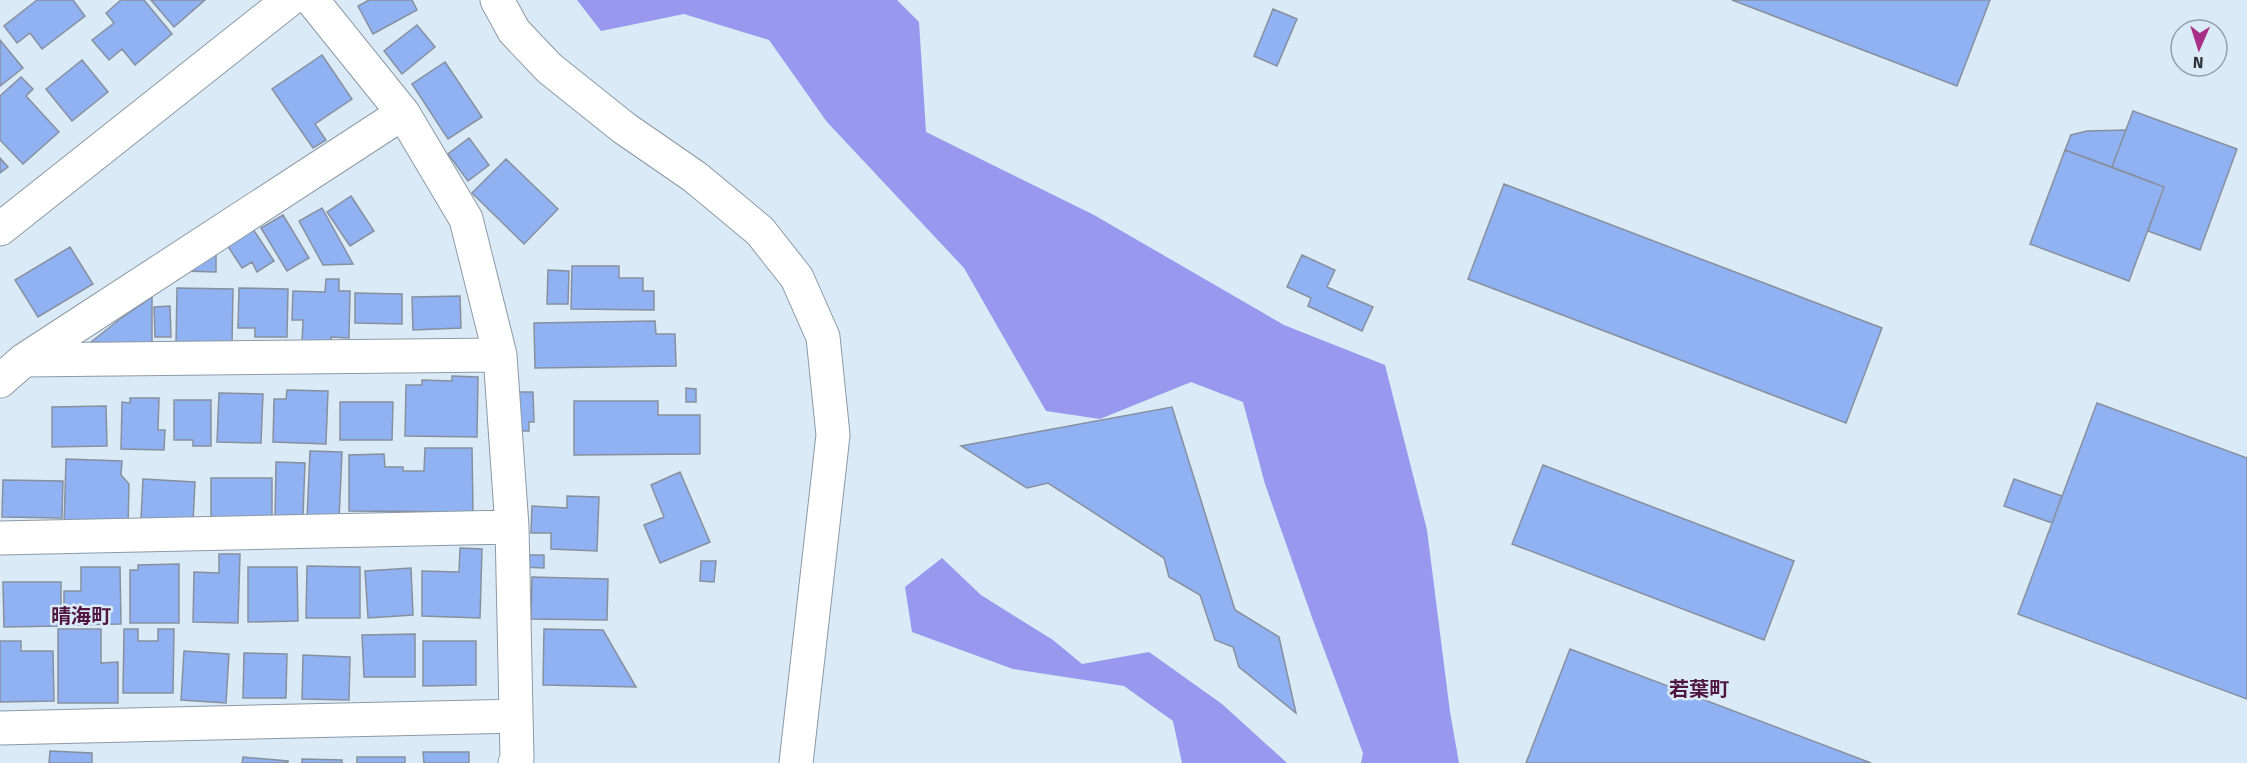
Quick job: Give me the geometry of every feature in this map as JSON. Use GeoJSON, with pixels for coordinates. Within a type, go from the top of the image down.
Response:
{"type":"FeatureCollection","features":[{"type":"Feature","properties":{"kind":"street"},"geometry":{"type":"LineString","coordinates":[[0,229],[289,0]]}},
{"type":"Feature","properties":{"kind":"street"},"geometry":{"type":"LineString","coordinates":[[312,0],[403,113],[466,219],[500,355],[512,528],[517,759],[514,763]]}},
{"type":"Feature","properties":{"kind":"street"},"geometry":{"type":"LineString","coordinates":[[497,0],[514,31],[549,68],[624,128],[695,177],[760,231],[797,278],[823,337],[832,435],[796,763]]}},
{"type":"Feature","properties":{"kind":"street"},"geometry":{"type":"LineString","coordinates":[[12,370],[403,113]]}},
{"type":"Feature","properties":{"kind":"street"},"geometry":{"type":"LineString","coordinates":[[12,370],[500,355]]}},
{"type":"Feature","properties":{"kind":"street"},"geometry":{"type":"LineString","coordinates":[[0,538],[512,528]]}},
{"type":"Feature","properties":{"kind":"street"},"geometry":{"type":"LineString","coordinates":[[0,728],[516,716]]}},
{"type":"Feature","properties":{"kind":"shaded area"},"geometry":{"type":"Polygon","coordinates":[[[577,0],[897,0],[919,22],[926,132],[1094,215],[1284,325],[1385,365],[1427,530],[1450,712],[1459,763],[1361,763],[1363,753],[1265,484],[1243,402],[1191,382],[1100,419],[1046,411],[964,268],[827,122],[769,40],[684,14],[601,31],[577,0]]]}},
{"type":"Feature","properties":{"kind":"shaded area"},"geometry":{"type":"Polygon","coordinates":[[[942,558],[981,595],[1053,640],[1082,664],[1149,652],[1222,704],[1287,763],[1182,763],[1173,721],[1124,686],[1013,669],[912,632],[905,587],[942,558]]]}},
{"type":"Feature","properties":{"kind":"building"},"geometry":{"type":"Polygon","coordinates":[[[37,0],[73,0],[85,16],[42,49],[30,33],[17,43],[4,26],[37,0]]]}},
{"type":"Feature","properties":{"kind":"building"},"geometry":{"type":"Polygon","coordinates":[[[121,0],[144,0],[172,34],[135,65],[122,49],[109,60],[92,40],[114,23],[106,13],[121,0]]]}},
{"type":"Feature","properties":{"kind":"building"},"geometry":{"type":"Polygon","coordinates":[[[151,0],[205,0],[174,27],[151,0]]]}},
{"type":"Feature","properties":{"kind":"building"},"geometry":{"type":"Polygon","coordinates":[[[369,0],[412,0],[417,10],[373,34],[358,6],[369,0]]]}},
{"type":"Feature","properties":{"kind":"building"},"geometry":{"type":"Polygon","coordinates":[[[1732,0],[1990,0],[1957,86],[1732,0]]]}},
{"type":"Feature","properties":{"kind":"building"},"geometry":{"type":"Polygon","coordinates":[[[1273,9],[1297,19],[1277,66],[1254,56],[1273,9]]]}},
{"type":"Feature","properties":{"kind":"building"},"geometry":{"type":"Polygon","coordinates":[[[417,25],[435,47],[402,74],[384,51],[417,25]]]}},
{"type":"Feature","properties":{"kind":"building"},"geometry":{"type":"Polygon","coordinates":[[[0,40],[23,68],[0,86],[0,40]]]}},
{"type":"Feature","properties":{"kind":"building"},"geometry":{"type":"Polygon","coordinates":[[[322,55],[352,99],[315,124],[326,140],[313,148],[272,89],[322,55]]]}},
{"type":"Feature","properties":{"kind":"building"},"geometry":{"type":"Polygon","coordinates":[[[82,60],[108,92],[72,121],[46,89],[82,60]]]}},
{"type":"Feature","properties":{"kind":"building"},"geometry":{"type":"Polygon","coordinates":[[[445,62],[482,117],[448,139],[412,84],[445,62]]]}},
{"type":"Feature","properties":{"kind":"building"},"geometry":{"type":"Polygon","coordinates":[[[21,77],[33,89],[26,96],[59,132],[23,164],[0,140],[0,96],[21,77]]]}},
{"type":"Feature","properties":{"kind":"building"},"geometry":{"type":"Polygon","coordinates":[[[2133,111],[2237,149],[2200,250],[2148,231],[2164,187],[2112,167],[2133,111]]]}},
{"type":"Feature","properties":{"kind":"building"},"geometry":{"type":"Polygon","coordinates":[[[2126,130],[2112,167],[2065,150],[2071,135],[2087,131],[2126,130]]]}},
{"type":"Feature","properties":{"kind":"building"},"geometry":{"type":"Polygon","coordinates":[[[469,138],[489,165],[468,181],[448,154],[469,138]]]}},
{"type":"Feature","properties":{"kind":"building"},"geometry":{"type":"Polygon","coordinates":[[[2065,150],[2164,187],[2129,281],[2030,244],[2065,150]]]}},
{"type":"Feature","properties":{"kind":"building"},"geometry":{"type":"Polygon","coordinates":[[[0,158],[8,167],[0,173],[0,158]]]}},
{"type":"Feature","properties":{"kind":"building"},"geometry":{"type":"Polygon","coordinates":[[[506,159],[558,209],[524,244],[472,193],[506,159]]]}},
{"type":"Feature","properties":{"kind":"building"},"geometry":{"type":"Polygon","coordinates":[[[1504,184],[1882,328],[1846,423],[1468,279],[1504,184]]]}},
{"type":"Feature","properties":{"kind":"building"},"geometry":{"type":"Polygon","coordinates":[[[351,196],[374,231],[350,246],[327,212],[351,196]]]}},
{"type":"Feature","properties":{"kind":"building"},"geometry":{"type":"Polygon","coordinates":[[[322,208],[353,264],[323,265],[299,221],[322,208]]]}},
{"type":"Feature","properties":{"kind":"building"},"geometry":{"type":"Polygon","coordinates":[[[283,215],[309,258],[287,271],[261,228],[283,215]]]}},
{"type":"Feature","properties":{"kind":"building"},"geometry":{"type":"Polygon","coordinates":[[[253,229],[274,261],[257,272],[252,262],[242,268],[227,245],[253,229]]]}},
{"type":"Feature","properties":{"kind":"building"},"geometry":{"type":"Polygon","coordinates":[[[70,247],[93,284],[38,317],[15,280],[70,247]]]}},
{"type":"Feature","properties":{"kind":"building"},"geometry":{"type":"Polygon","coordinates":[[[216,253],[216,272],[185,271],[216,253]]]}},
{"type":"Feature","properties":{"kind":"building"},"geometry":{"type":"Polygon","coordinates":[[[1302,255],[1335,270],[1327,287],[1373,307],[1362,331],[1308,306],[1311,298],[1287,287],[1302,255]]]}},
{"type":"Feature","properties":{"kind":"building"},"geometry":{"type":"Polygon","coordinates":[[[572,266],[619,266],[619,278],[643,278],[643,291],[654,291],[654,310],[571,309],[572,266]]]}},
{"type":"Feature","properties":{"kind":"building"},"geometry":{"type":"Polygon","coordinates":[[[548,270],[569,271],[568,304],[547,304],[548,270]]]}},
{"type":"Feature","properties":{"kind":"building"},"geometry":{"type":"Polygon","coordinates":[[[326,279],[339,279],[339,291],[350,291],[349,338],[331,337],[331,344],[302,343],[303,320],[292,320],[293,291],[325,292],[326,279]]]}},
{"type":"Feature","properties":{"kind":"building"},"geometry":{"type":"Polygon","coordinates":[[[177,288],[233,289],[232,345],[176,344],[177,288]]]}},
{"type":"Feature","properties":{"kind":"building"},"geometry":{"type":"Polygon","coordinates":[[[239,288],[288,289],[287,337],[255,337],[255,328],[238,328],[239,288]]]}},
{"type":"Feature","properties":{"kind":"building"},"geometry":{"type":"Polygon","coordinates":[[[355,293],[402,294],[402,324],[355,323],[355,293]]]}},
{"type":"Feature","properties":{"kind":"building"},"geometry":{"type":"Polygon","coordinates":[[[460,296],[461,328],[413,330],[412,297],[460,296]]]}},
{"type":"Feature","properties":{"kind":"building"},"geometry":{"type":"Polygon","coordinates":[[[152,297],[152,345],[91,342],[120,319],[152,297]]]}},
{"type":"Feature","properties":{"kind":"building"},"geometry":{"type":"Polygon","coordinates":[[[170,306],[171,337],[155,337],[154,307],[170,306]]]}},
{"type":"Feature","properties":{"kind":"building"},"geometry":{"type":"Polygon","coordinates":[[[655,321],[656,334],[675,334],[676,366],[535,368],[534,323],[655,321]]]}},
{"type":"Feature","properties":{"kind":"building"},"geometry":{"type":"Polygon","coordinates":[[[452,376],[478,377],[477,437],[405,436],[406,385],[422,385],[422,380],[452,381],[452,376]]]}},
{"type":"Feature","properties":{"kind":"building"},"geometry":{"type":"Polygon","coordinates":[[[686,388],[696,389],[696,402],[686,402],[686,388]]]}},
{"type":"Feature","properties":{"kind":"building"},"geometry":{"type":"Polygon","coordinates":[[[287,390],[328,391],[326,444],[273,442],[274,399],[286,399],[287,390]]]}},
{"type":"Feature","properties":{"kind":"building"},"geometry":{"type":"Polygon","coordinates":[[[518,392],[533,392],[534,422],[529,422],[529,431],[519,431],[518,392]]]}},
{"type":"Feature","properties":{"kind":"building"},"geometry":{"type":"Polygon","coordinates":[[[219,393],[263,394],[261,443],[217,442],[219,393]]]}},
{"type":"Feature","properties":{"kind":"building"},"geometry":{"type":"Polygon","coordinates":[[[130,398],[159,398],[158,430],[165,430],[164,450],[121,449],[122,402],[130,403],[130,398]]]}},
{"type":"Feature","properties":{"kind":"building"},"geometry":{"type":"Polygon","coordinates":[[[174,400],[211,400],[211,446],[193,446],[193,440],[174,440],[174,400]]]}},
{"type":"Feature","properties":{"kind":"building"},"geometry":{"type":"Polygon","coordinates":[[[574,401],[658,401],[658,415],[700,415],[700,454],[574,455],[574,401]]]}},
{"type":"Feature","properties":{"kind":"building"},"geometry":{"type":"Polygon","coordinates":[[[340,402],[393,402],[392,440],[340,440],[340,402]]]}},
{"type":"Feature","properties":{"kind":"building"},"geometry":{"type":"Polygon","coordinates":[[[2097,403],[2247,458],[2247,699],[2018,614],[2097,403]]]}},
{"type":"Feature","properties":{"kind":"building"},"geometry":{"type":"Polygon","coordinates":[[[106,406],[107,446],[52,447],[52,407],[106,406]]]}},
{"type":"Feature","properties":{"kind":"building"},"geometry":{"type":"Polygon","coordinates":[[[1172,407],[1235,610],[1279,637],[1296,713],[1239,667],[1233,647],[1215,640],[1200,595],[1169,577],[1164,558],[1048,483],[1027,488],[961,446],[1172,407]]]}},
{"type":"Feature","properties":{"kind":"building"},"geometry":{"type":"Polygon","coordinates":[[[425,448],[472,448],[473,512],[349,511],[349,455],[384,454],[385,467],[403,467],[403,471],[424,471],[425,448]]]}},
{"type":"Feature","properties":{"kind":"building"},"geometry":{"type":"Polygon","coordinates":[[[310,451],[342,452],[339,520],[307,519],[310,451]]]}},
{"type":"Feature","properties":{"kind":"building"},"geometry":{"type":"Polygon","coordinates":[[[66,459],[122,461],[121,475],[129,484],[128,528],[64,526],[66,459]]]}},
{"type":"Feature","properties":{"kind":"building"},"geometry":{"type":"Polygon","coordinates":[[[276,462],[305,463],[303,515],[293,515],[293,521],[275,521],[276,462]]]}},
{"type":"Feature","properties":{"kind":"building"},"geometry":{"type":"Polygon","coordinates":[[[1543,465],[1794,561],[1764,640],[1512,544],[1543,465]]]}},
{"type":"Feature","properties":{"kind":"building"},"geometry":{"type":"Polygon","coordinates":[[[680,472],[710,542],[660,563],[644,525],[664,517],[651,485],[680,472]]]}},
{"type":"Feature","properties":{"kind":"building"},"geometry":{"type":"Polygon","coordinates":[[[211,478],[272,478],[272,519],[211,519],[211,478]]]}},
{"type":"Feature","properties":{"kind":"building"},"geometry":{"type":"Polygon","coordinates":[[[143,479],[195,482],[193,522],[141,519],[143,479]]]}},
{"type":"Feature","properties":{"kind":"building"},"geometry":{"type":"Polygon","coordinates":[[[2014,479],[2062,496],[2052,523],[2004,506],[2014,479]]]}},
{"type":"Feature","properties":{"kind":"building"},"geometry":{"type":"Polygon","coordinates":[[[3,480],[63,481],[62,518],[2,517],[3,480]]]}},
{"type":"Feature","properties":{"kind":"building"},"geometry":{"type":"Polygon","coordinates":[[[567,496],[599,497],[597,551],[551,549],[551,533],[531,533],[532,506],[567,508],[567,496]]]}},
{"type":"Feature","properties":{"kind":"building"},"geometry":{"type":"Polygon","coordinates":[[[460,548],[482,549],[480,618],[422,616],[422,571],[459,572],[460,548]]]}},
{"type":"Feature","properties":{"kind":"building"},"geometry":{"type":"Polygon","coordinates":[[[219,554],[240,554],[238,623],[193,622],[194,572],[219,573],[219,554]]]}},
{"type":"Feature","properties":{"kind":"building"},"geometry":{"type":"Polygon","coordinates":[[[522,555],[544,555],[544,568],[521,567],[522,555]]]}},
{"type":"Feature","properties":{"kind":"building"},"geometry":{"type":"Polygon","coordinates":[[[701,561],[716,561],[714,582],[700,581],[701,561]]]}},
{"type":"Feature","properties":{"kind":"building"},"geometry":{"type":"Polygon","coordinates":[[[179,564],[179,623],[130,623],[130,570],[138,570],[138,565],[179,564]]]}},
{"type":"Feature","properties":{"kind":"building"},"geometry":{"type":"Polygon","coordinates":[[[307,566],[360,567],[360,618],[306,618],[307,566]]]}},
{"type":"Feature","properties":{"kind":"building"},"geometry":{"type":"Polygon","coordinates":[[[81,567],[120,567],[121,624],[64,625],[64,591],[81,591],[81,567]]]}},
{"type":"Feature","properties":{"kind":"building"},"geometry":{"type":"Polygon","coordinates":[[[248,567],[297,567],[298,621],[248,622],[248,567]]]}},
{"type":"Feature","properties":{"kind":"building"},"geometry":{"type":"Polygon","coordinates":[[[411,568],[413,615],[368,618],[365,571],[411,568]]]}},
{"type":"Feature","properties":{"kind":"building"},"geometry":{"type":"Polygon","coordinates":[[[532,577],[608,579],[607,620],[531,619],[532,577]]]}},
{"type":"Feature","properties":{"kind":"building"},"geometry":{"type":"Polygon","coordinates":[[[3,582],[61,582],[61,626],[4,627],[3,582]]]}},
{"type":"Feature","properties":{"kind":"building"},"geometry":{"type":"Polygon","coordinates":[[[58,629],[101,629],[101,663],[118,662],[118,703],[58,703],[58,629]]]}},
{"type":"Feature","properties":{"kind":"building"},"geometry":{"type":"Polygon","coordinates":[[[124,629],[138,629],[138,641],[158,641],[158,629],[174,629],[173,693],[123,693],[124,629]]]}},
{"type":"Feature","properties":{"kind":"building"},"geometry":{"type":"Polygon","coordinates":[[[544,629],[603,630],[636,687],[543,685],[544,629]]]}},
{"type":"Feature","properties":{"kind":"building"},"geometry":{"type":"Polygon","coordinates":[[[415,634],[415,677],[364,677],[362,635],[415,634]]]}},
{"type":"Feature","properties":{"kind":"building"},"geometry":{"type":"Polygon","coordinates":[[[0,641],[21,641],[21,651],[53,651],[54,701],[0,702],[0,641]]]}},
{"type":"Feature","properties":{"kind":"building"},"geometry":{"type":"Polygon","coordinates":[[[423,641],[476,641],[476,685],[423,686],[423,641]]]}},
{"type":"Feature","properties":{"kind":"building"},"geometry":{"type":"Polygon","coordinates":[[[1570,649],[1871,763],[1526,763],[1570,649]]]}},
{"type":"Feature","properties":{"kind":"building"},"geometry":{"type":"Polygon","coordinates":[[[184,651],[229,654],[226,703],[181,700],[184,651]]]}},
{"type":"Feature","properties":{"kind":"building"},"geometry":{"type":"Polygon","coordinates":[[[244,653],[287,654],[286,698],[243,698],[244,653]]]}},
{"type":"Feature","properties":{"kind":"building"},"geometry":{"type":"Polygon","coordinates":[[[303,655],[350,657],[349,700],[302,699],[303,655]]]}},
{"type":"Feature","properties":{"kind":"building"},"geometry":{"type":"Polygon","coordinates":[[[50,751],[92,753],[92,763],[49,763],[50,751]]]}},
{"type":"Feature","properties":{"kind":"building"},"geometry":{"type":"Polygon","coordinates":[[[423,752],[469,752],[469,763],[424,763],[423,752]]]}},
{"type":"Feature","properties":{"kind":"building"},"geometry":{"type":"Polygon","coordinates":[[[243,757],[288,761],[288,763],[242,763],[243,757]]]}},
{"type":"Feature","properties":{"kind":"building"},"geometry":{"type":"Polygon","coordinates":[[[357,757],[405,757],[405,763],[357,763],[357,757]]]}},
{"type":"Feature","properties":{"kind":"building"},"geometry":{"type":"Polygon","coordinates":[[[302,759],[342,760],[342,763],[302,763],[302,759]]]}},
{"type":"Feature","properties":{"kind":"district","name":"晴海町"},"geometry":{"type":"Point","coordinates":[81,616]}},
{"type":"Feature","properties":{"kind":"district","name":"若葉町"},"geometry":{"type":"Point","coordinates":[1699,689]}}]}
